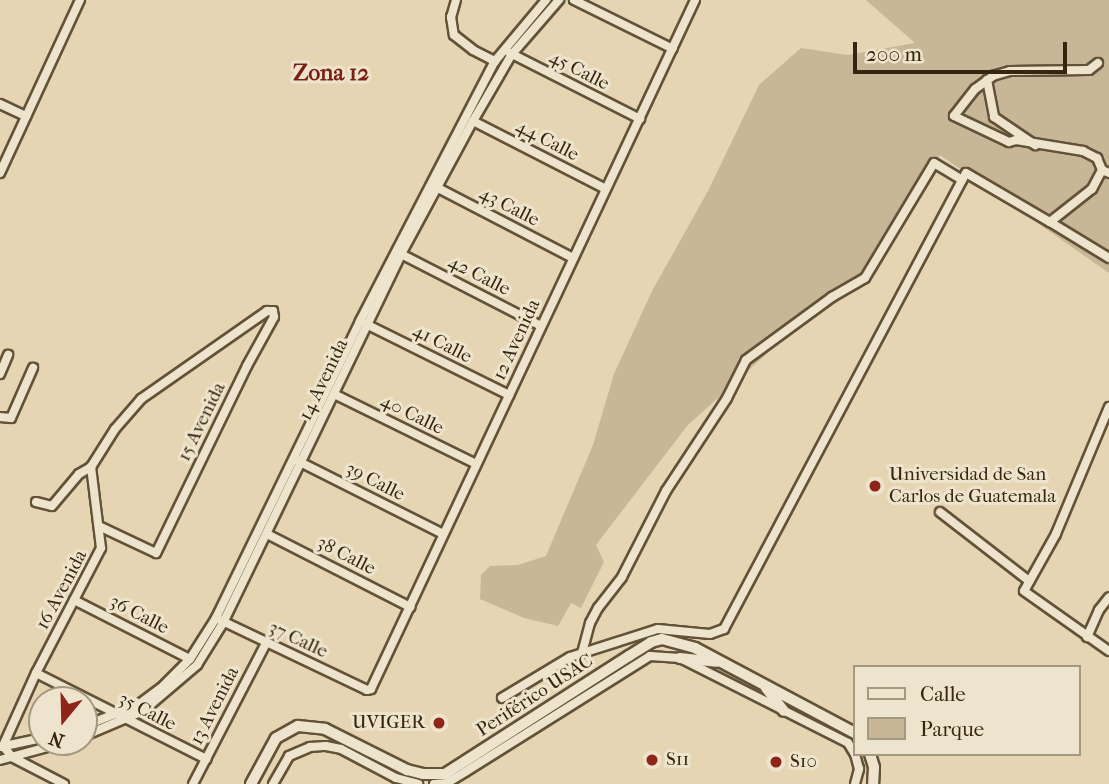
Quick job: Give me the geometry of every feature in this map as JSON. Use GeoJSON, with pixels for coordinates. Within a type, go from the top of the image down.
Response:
{"type":"FeatureCollection","features":[{"type":"Feature","properties":{"kind":"street"},"geometry":{"type":"LineString","coordinates":[[0,173],[80,0]]}},
{"type":"Feature","properties":{"kind":"street"},"geometry":{"type":"LineString","coordinates":[[456,0],[451,17],[452,30],[457,40],[495,61]]}},
{"type":"Feature","properties":{"kind":"street","name":"14 Avenida"},"geometry":{"type":"LineString","coordinates":[[98,731],[127,720],[170,691],[197,665],[434,187],[473,121],[508,52],[546,0]]}},
{"type":"Feature","properties":{"kind":"street","name":"14 Avenida"},"geometry":{"type":"LineString","coordinates":[[98,721],[138,705],[163,686],[190,659],[219,621],[267,534],[297,460],[334,394],[365,323],[495,61],[508,52],[559,0]]}},
{"type":"Feature","properties":{"kind":"street"},"geometry":{"type":"LineString","coordinates":[[574,0],[673,49]]}},
{"type":"Feature","properties":{"kind":"street","name":"12 Avenida"},"geometry":{"type":"LineString","coordinates":[[367,690],[373,686],[695,0]]}},
{"type":"Feature","properties":{"kind":"street","name":"45 Calle"},"geometry":{"type":"LineString","coordinates":[[508,52],[640,119]]}},
{"type":"Feature","properties":{"kind":"street"},"geometry":{"type":"LineString","coordinates":[[1050,222],[1092,189],[1105,172],[1097,158],[1083,151],[1003,141],[954,116],[975,89],[987,80],[1010,71],[1089,70],[1098,63]]}},
{"type":"Feature","properties":{"kind":"street"},"geometry":{"type":"LineString","coordinates":[[987,80],[994,117],[1035,145]]}},
{"type":"Feature","properties":{"kind":"street"},"geometry":{"type":"LineString","coordinates":[[0,104],[26,116]]}},
{"type":"Feature","properties":{"kind":"street","name":"44 Calle"},"geometry":{"type":"LineString","coordinates":[[473,121],[606,189]]}},
{"type":"Feature","properties":{"kind":"street"},"geometry":{"type":"LineString","coordinates":[[582,653],[590,623],[622,577],[666,491],[727,398],[746,360],[832,298],[865,278],[934,163],[962,180]]}},
{"type":"Feature","properties":{"kind":"street"},"geometry":{"type":"LineString","coordinates":[[502,698],[570,657],[658,629],[710,634],[724,629],[965,173],[1109,258]]}},
{"type":"Feature","properties":{"kind":"street","name":"43 Calle"},"geometry":{"type":"LineString","coordinates":[[434,187],[573,258]]}},
{"type":"Feature","properties":{"kind":"street","name":"42 Calle"},"geometry":{"type":"LineString","coordinates":[[401,254],[541,326]]}},
{"type":"Feature","properties":{"kind":"street","name":"15 Avenida"},"geometry":{"type":"LineString","coordinates":[[91,467],[115,429],[141,399],[267,311],[273,311],[274,317],[247,366],[156,553],[99,526]]}},
{"type":"Feature","properties":{"kind":"street","name":"41 Calle"},"geometry":{"type":"LineString","coordinates":[[365,323],[509,395]]}},
{"type":"Feature","properties":{"kind":"street"},"geometry":{"type":"LineString","coordinates":[[0,374],[8,355]]}},
{"type":"Feature","properties":{"kind":"street"},"geometry":{"type":"LineString","coordinates":[[0,418],[11,418],[33,368]]}},
{"type":"Feature","properties":{"kind":"street","name":"40 Calle"},"geometry":{"type":"LineString","coordinates":[[334,394],[476,464]]}},
{"type":"Feature","properties":{"kind":"street"},"geometry":{"type":"LineString","coordinates":[[1109,407],[1056,534],[1024,591],[1109,651]]}},
{"type":"Feature","properties":{"kind":"street","name":"39 Calle"},"geometry":{"type":"LineString","coordinates":[[297,460],[443,534]]}},
{"type":"Feature","properties":{"kind":"street"},"geometry":{"type":"LineString","coordinates":[[36,502],[52,506],[79,474],[91,467]]}},
{"type":"Feature","properties":{"kind":"street","name":"16 Avenida"},"geometry":{"type":"LineString","coordinates":[[2,746],[36,673],[101,548],[91,467]]}},
{"type":"Feature","properties":{"kind":"street"},"geometry":{"type":"LineString","coordinates":[[940,512],[1029,581]]}},
{"type":"Feature","properties":{"kind":"street","name":"38 Calle"},"geometry":{"type":"LineString","coordinates":[[267,534],[410,607]]}},
{"type":"Feature","properties":{"kind":"street"},"geometry":{"type":"LineString","coordinates":[[1087,637],[1099,610],[1109,597]]}},
{"type":"Feature","properties":{"kind":"street","name":"36 Calle"},"geometry":{"type":"LineString","coordinates":[[74,600],[190,659]]}},
{"type":"Feature","properties":{"kind":"street","name":"37 Calle"},"geometry":{"type":"LineString","coordinates":[[219,621],[367,690]]}},
{"type":"Feature","properties":{"kind":"street","name":"Periférico USAC"},"geometry":{"type":"LineString","coordinates":[[251,784],[276,738],[298,726],[325,729],[407,770],[423,774],[445,774],[651,642],[674,640],[723,662],[853,732]]}},
{"type":"Feature","properties":{"kind":"street","name":"13 Avenida"},"geometry":{"type":"LineString","coordinates":[[193,784],[266,643]]}},
{"type":"Feature","properties":{"kind":"street","name":"Periférico USAC"},"geometry":{"type":"LineString","coordinates":[[434,784],[447,783],[650,656],[680,658],[848,743],[853,751]]}},
{"type":"Feature","properties":{"kind":"street"},"geometry":{"type":"LineString","coordinates":[[680,658],[723,662]]}},
{"type":"Feature","properties":{"kind":"street","name":"35 Calle"},"geometry":{"type":"LineString","coordinates":[[36,673],[206,759]]}},
{"type":"Feature","properties":{"kind":"street"},"geometry":{"type":"LineString","coordinates":[[762,683],[784,711]]}},
{"type":"Feature","properties":{"kind":"street"},"geometry":{"type":"LineString","coordinates":[[2,746],[28,741]]}},
{"type":"Feature","properties":{"kind":"street"},"geometry":{"type":"LineString","coordinates":[[2,746],[12,757],[64,784]]}},
{"type":"Feature","properties":{"kind":"street"},"geometry":{"type":"LineString","coordinates":[[274,784],[289,756],[310,747],[326,746],[341,749],[396,778],[418,784]]}},
{"type":"Feature","properties":{"kind":"street"},"geometry":{"type":"LineString","coordinates":[[0,760],[28,753]]}},
{"type":"Feature","properties":{"kind":"street","name":"Periférico USAC"},"geometry":{"type":"LineString","coordinates":[[855,784],[859,769],[856,756]]}},
{"type":"Feature","properties":{"kind":"street"},"geometry":{"type":"LineString","coordinates":[[871,756],[874,767],[873,784]]}},
{"type":"Feature","properties":{"kind":"green space"},"geometry":{"type":"Polygon","coordinates":[[[866,0],[1109,0],[1109,273],[940,155],[850,293],[783,339],[687,426],[596,545],[604,562],[581,608],[571,603],[558,626],[524,618],[480,599],[481,575],[490,566],[518,565],[546,556],[593,445],[614,374],[652,291],[708,191],[759,85],[801,48],[848,55],[915,43],[866,0]]]}},
{"type":"Feature","properties":{"kind":"place","name":"Universidad de San Carlos de Guatemala"},"geometry":{"type":"Point","coordinates":[875,486]}},
{"type":"Feature","properties":{"kind":"place","name":"UVIGER"},"geometry":{"type":"Point","coordinates":[439,723]}},
{"type":"Feature","properties":{"kind":"place","name":"S11"},"geometry":{"type":"Point","coordinates":[652,760]}},
{"type":"Feature","properties":{"kind":"place","name":"S10"},"geometry":{"type":"Point","coordinates":[776,762]}},
{"type":"Feature","properties":{"kind":"district","name":"Zona 12"},"geometry":{"type":"Point","coordinates":[331,73]}}]}
